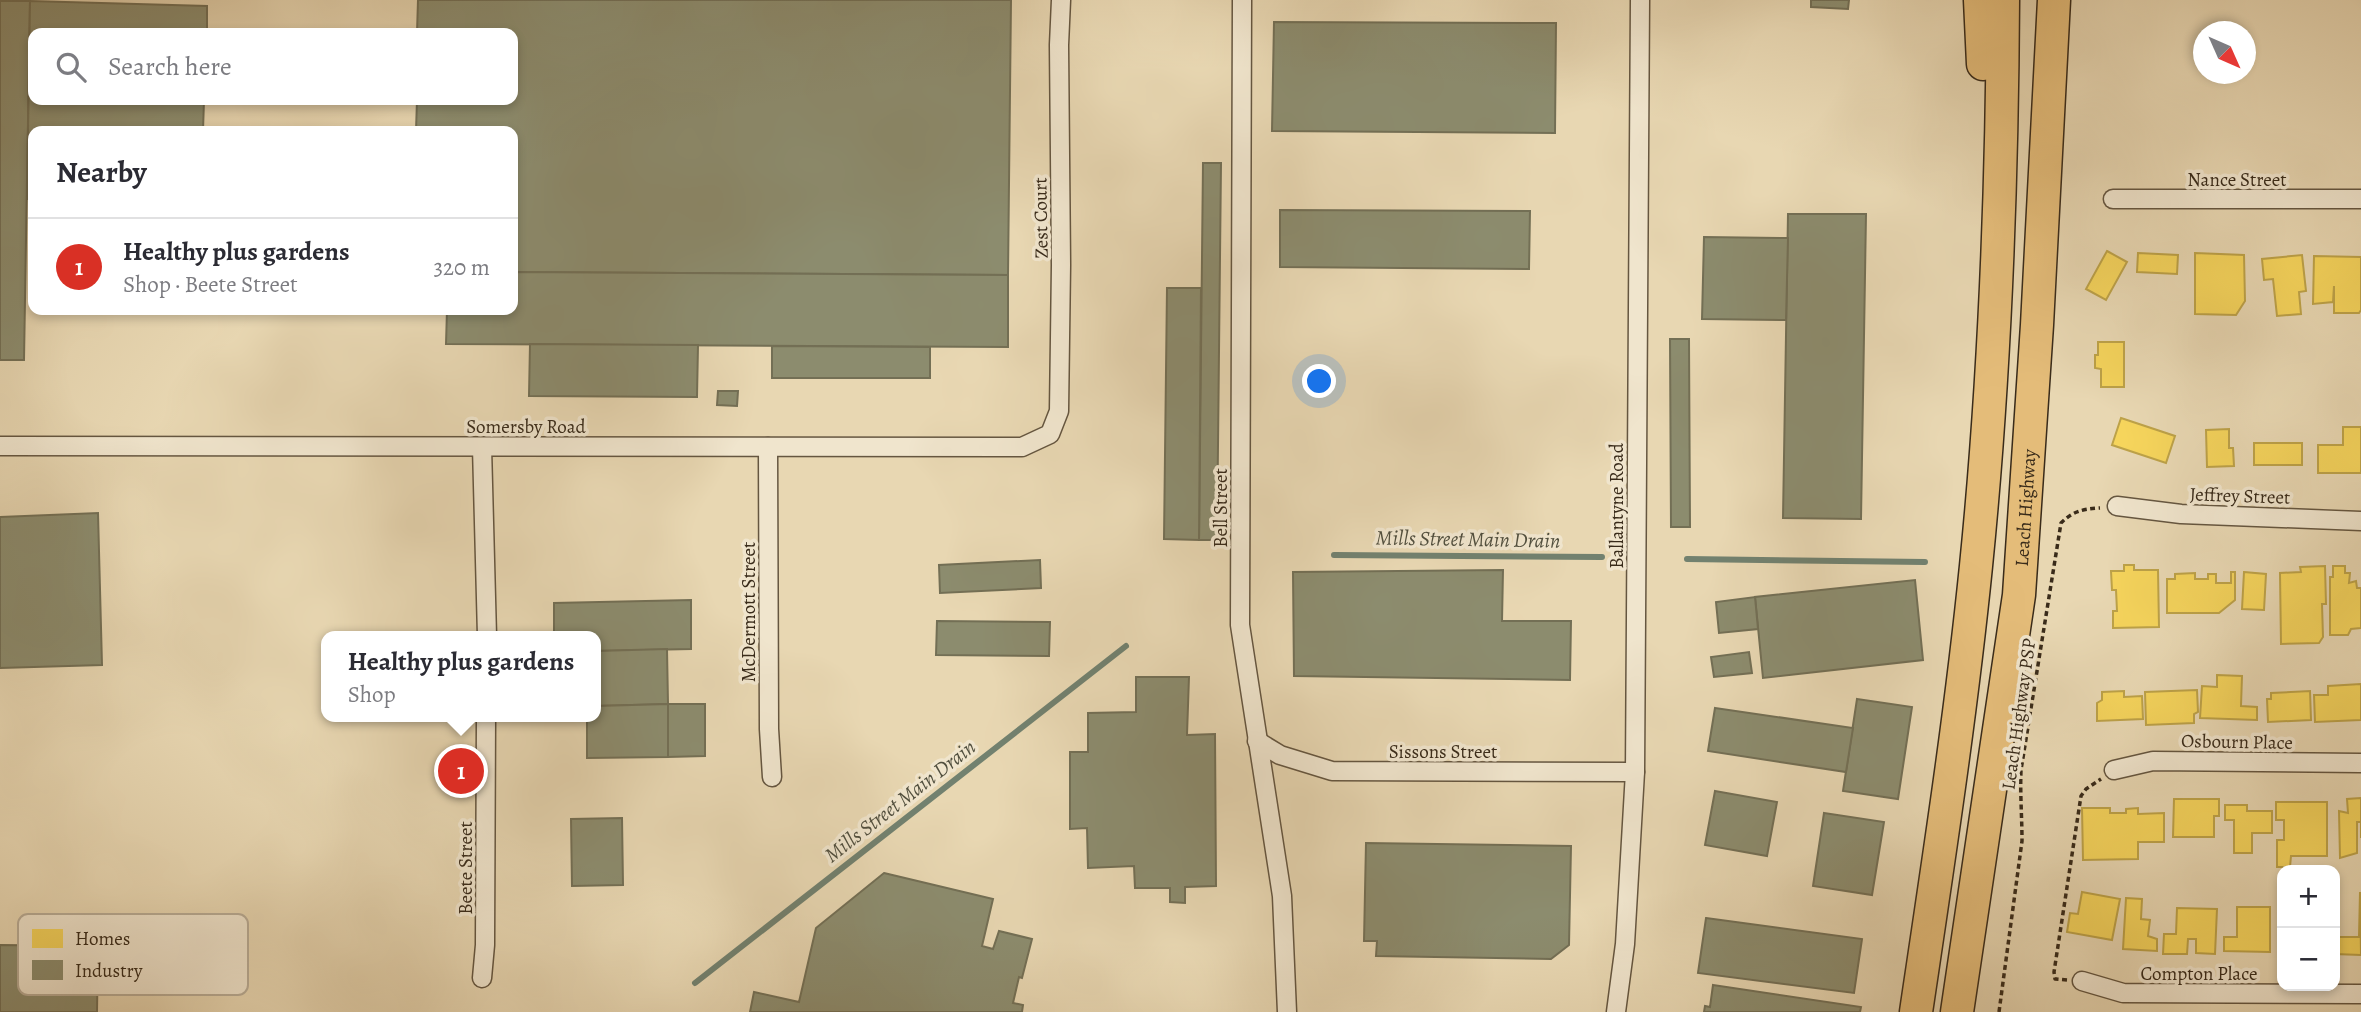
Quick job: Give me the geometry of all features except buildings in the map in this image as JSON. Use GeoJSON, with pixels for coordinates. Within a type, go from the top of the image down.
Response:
{"type":"FeatureCollection","features":[{"type":"Feature","properties":{"kind":"highway"},"geometry":{"type":"LineString","coordinates":[[1980,0],[1996,285]]}},
{"type":"Feature","properties":{"kind":"highway"},"geometry":{"type":"LineString","coordinates":[[1916,1012],[1944,824],[1976,566],[1995,331],[2003,0]]}},
{"type":"Feature","properties":{"kind":"highway","name":"Leach Highway"},"geometry":{"type":"LineString","coordinates":[[1957,1012],[2019,595],[2037,325],[2054,0]]}},
{"type":"Feature","properties":{"kind":"street","name":"Zest Court"},"geometry":{"type":"LineString","coordinates":[[1050,434],[1059,411],[1060,0]]}},
{"type":"Feature","properties":{"kind":"street","name":"Bell Street"},"geometry":{"type":"LineString","coordinates":[[1242,0],[1240,625],[1282,897],[1287,1012]]}},
{"type":"Feature","properties":{"kind":"street","name":"Ballantyne Road"},"geometry":{"type":"LineString","coordinates":[[1616,1012],[1625,943],[1635,772],[1640,0]]}},
{"type":"Feature","properties":{"kind":"street","name":"Nance Street"},"geometry":{"type":"LineString","coordinates":[[2113,200],[2361,199]]}},
{"type":"Feature","properties":{"kind":"street","name":"Somersby Road"},"geometry":{"type":"LineString","coordinates":[[0,446],[1022,447],[1050,434]]}},
{"type":"Feature","properties":{"kind":"street"},"geometry":{"type":"LineString","coordinates":[[482,447],[487,631]]}},
{"type":"Feature","properties":{"kind":"street","name":"McDermott Street"},"geometry":{"type":"LineString","coordinates":[[768,447],[769,729],[772,777]]}},
{"type":"Feature","properties":{"kind":"street","name":"Jeffrey Street"},"geometry":{"type":"LineString","coordinates":[[2118,506],[2181,514],[2361,521]]}},
{"type":"Feature","properties":{"kind":"street","name":"Beete Street"},"geometry":{"type":"LineString","coordinates":[[482,978],[485,945],[486,722]]}},
{"type":"Feature","properties":{"kind":"street","name":"Sissons Street"},"geometry":{"type":"LineString","coordinates":[[1257,741],[1280,755],[1332,771],[1635,772]]}},
{"type":"Feature","properties":{"kind":"street","name":"Osbourn Place"},"geometry":{"type":"LineString","coordinates":[[2114,770],[2153,761],[2361,763]]}},
{"type":"Feature","properties":{"kind":"street","name":"Compton Place"},"geometry":{"type":"LineString","coordinates":[[2081,981],[2123,993],[2361,994]]}},
{"type":"Feature","properties":{"kind":"path","name":"Leach Highway PSP"},"geometry":{"type":"LineString","coordinates":[[1999,1012],[2022,841],[2019,797],[2021,770],[2061,523],[2071,514],[2085,509],[2118,506]]}},
{"type":"Feature","properties":{"kind":"path"},"geometry":{"type":"LineString","coordinates":[[2081,981],[2054,979],[2054,972],[2081,796],[2086,789],[2114,770]]}},
{"type":"Feature","properties":{"kind":"waterway","name":"Mills Street Main Drain"},"geometry":{"type":"LineString","coordinates":[[1334,555],[1602,557]]}},
{"type":"Feature","properties":{"kind":"waterway","name":"Mills Street Main Drain"},"geometry":{"type":"LineString","coordinates":[[1687,559],[1925,562]]}},
{"type":"Feature","properties":{"kind":"waterway","name":"Mills Street Main Drain"},"geometry":{"type":"LineString","coordinates":[[695,983],[1126,646]]}},
{"type":"Feature","properties":{"kind":"place","name":"Healthy plus gardens"},"geometry":{"type":"Point","coordinates":[461,771]}}]}
